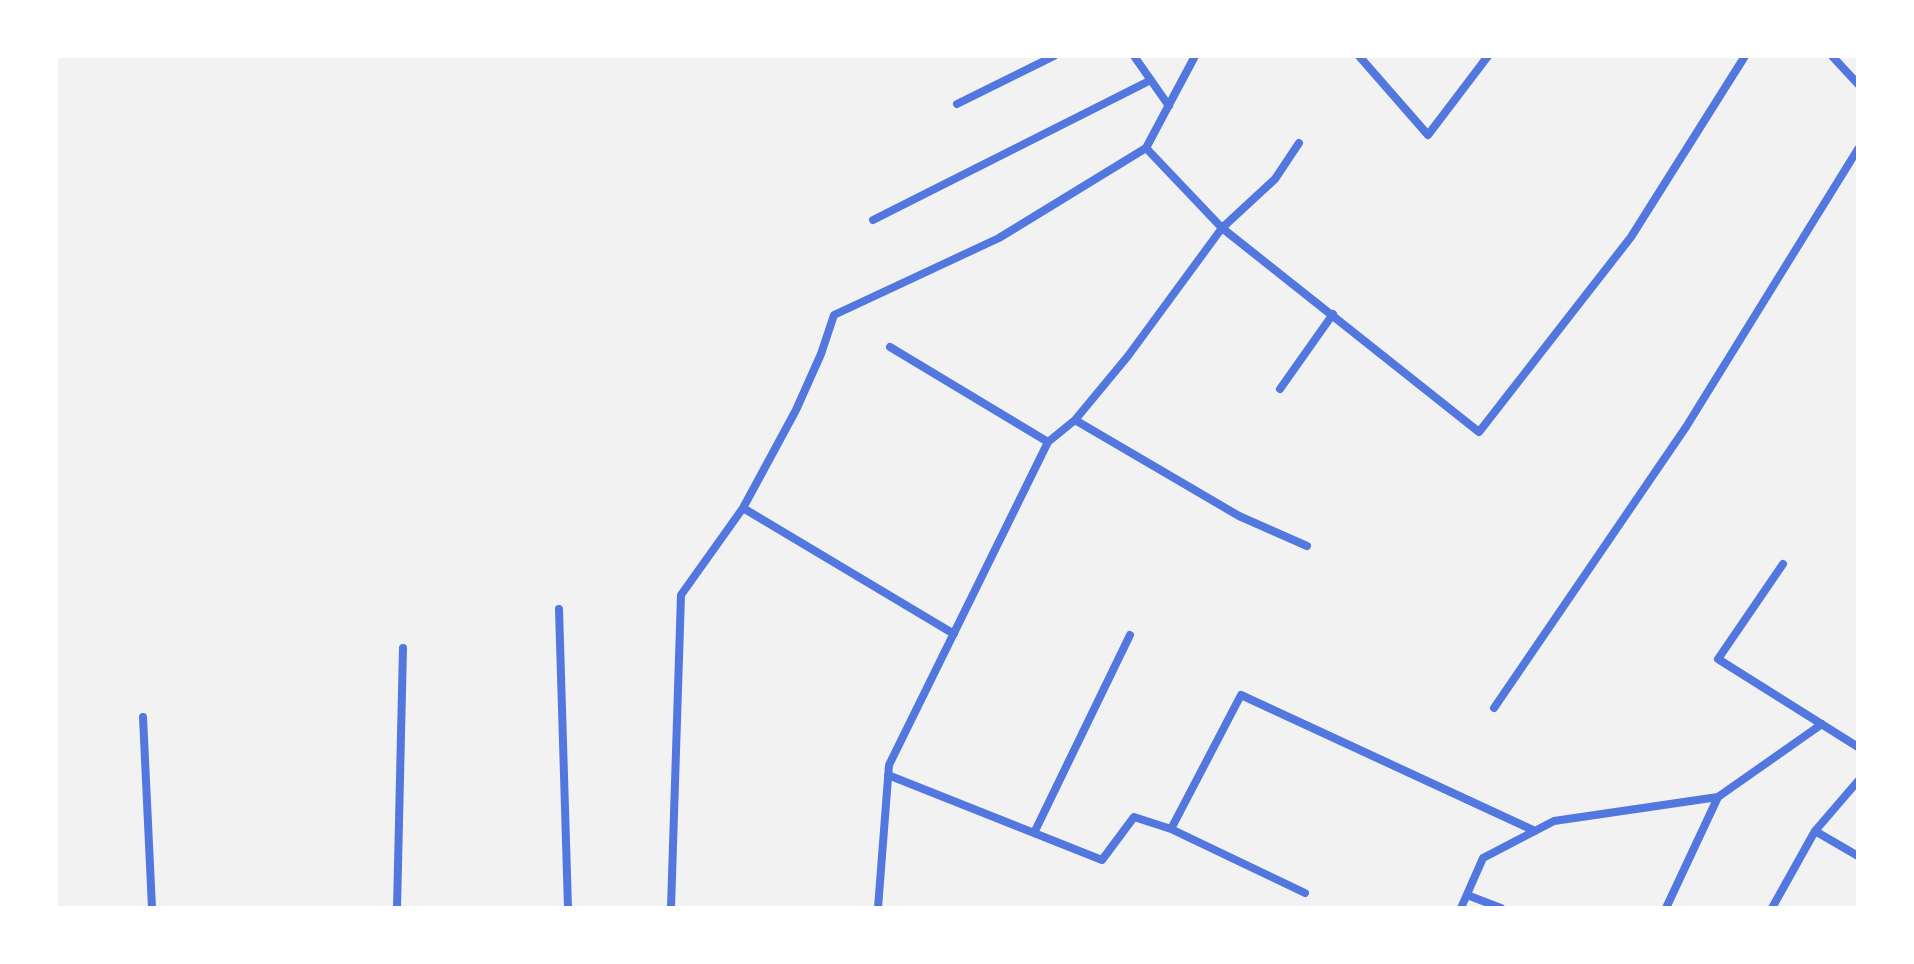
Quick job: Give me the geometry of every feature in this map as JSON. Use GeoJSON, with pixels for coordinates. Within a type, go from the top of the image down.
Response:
{"type":"FeatureCollection","features":[{"type":"Feature","properties":{"kind":"street"},"geometry":{"type":"LineString","coordinates":[[957,104],[1054,56]]}},
{"type":"Feature","properties":{"kind":"street"},"geometry":{"type":"LineString","coordinates":[[1134,56],[1169,106]]}},
{"type":"Feature","properties":{"kind":"street"},"geometry":{"type":"LineString","coordinates":[[671,908],[681,595],[743,508],[796,410],[821,354],[834,315],[999,238],[1146,148],[1195,56]]}},
{"type":"Feature","properties":{"kind":"street"},"geometry":{"type":"LineString","coordinates":[[1359,56],[1428,135],[1488,56]]}},
{"type":"Feature","properties":{"kind":"street"},"geometry":{"type":"LineString","coordinates":[[1146,148],[1222,228],[1479,432],[1631,237],[1745,56]]}},
{"type":"Feature","properties":{"kind":"street"},"geometry":{"type":"LineString","coordinates":[[1832,56],[1858,84]]}},
{"type":"Feature","properties":{"kind":"street"},"geometry":{"type":"LineString","coordinates":[[873,220],[1151,80]]}},
{"type":"Feature","properties":{"kind":"street"},"geometry":{"type":"LineString","coordinates":[[878,908],[889,765],[1048,442],[1075,420],[1128,356],[1222,228],[1275,179],[1299,143]]}},
{"type":"Feature","properties":{"kind":"street"},"geometry":{"type":"LineString","coordinates":[[1494,708],[1686,427],[1858,149]]}},
{"type":"Feature","properties":{"kind":"street"},"geometry":{"type":"LineString","coordinates":[[1280,389],[1333,314]]}},
{"type":"Feature","properties":{"kind":"street"},"geometry":{"type":"LineString","coordinates":[[890,347],[1048,442]]}},
{"type":"Feature","properties":{"kind":"street"},"geometry":{"type":"LineString","coordinates":[[1075,420],[1239,516],[1307,546]]}},
{"type":"Feature","properties":{"kind":"street"},"geometry":{"type":"LineString","coordinates":[[743,508],[954,634]]}},
{"type":"Feature","properties":{"kind":"street"},"geometry":{"type":"LineString","coordinates":[[1783,564],[1718,659],[1858,747]]}},
{"type":"Feature","properties":{"kind":"street"},"geometry":{"type":"LineString","coordinates":[[559,609],[568,908]]}},
{"type":"Feature","properties":{"kind":"street"},"geometry":{"type":"LineString","coordinates":[[1034,833],[1130,635]]}},
{"type":"Feature","properties":{"kind":"street"},"geometry":{"type":"LineString","coordinates":[[397,908],[403,648]]}},
{"type":"Feature","properties":{"kind":"street"},"geometry":{"type":"LineString","coordinates":[[1171,829],[1241,695],[1535,831]]}},
{"type":"Feature","properties":{"kind":"street"},"geometry":{"type":"LineString","coordinates":[[143,717],[152,908]]}},
{"type":"Feature","properties":{"kind":"street"},"geometry":{"type":"LineString","coordinates":[[1461,908],[1483,858],[1554,821],[1718,797],[1822,724]]}},
{"type":"Feature","properties":{"kind":"street"},"geometry":{"type":"LineString","coordinates":[[888,775],[1102,860],[1134,817],[1171,829],[1305,893]]}},
{"type":"Feature","properties":{"kind":"street"},"geometry":{"type":"LineString","coordinates":[[1772,908],[1815,831],[1858,781]]}},
{"type":"Feature","properties":{"kind":"street"},"geometry":{"type":"LineString","coordinates":[[1666,908],[1718,797]]}},
{"type":"Feature","properties":{"kind":"street"},"geometry":{"type":"LineString","coordinates":[[1815,831],[1858,856]]}},
{"type":"Feature","properties":{"kind":"street"},"geometry":{"type":"LineString","coordinates":[[1467,895],[1501,908]]}}]}
